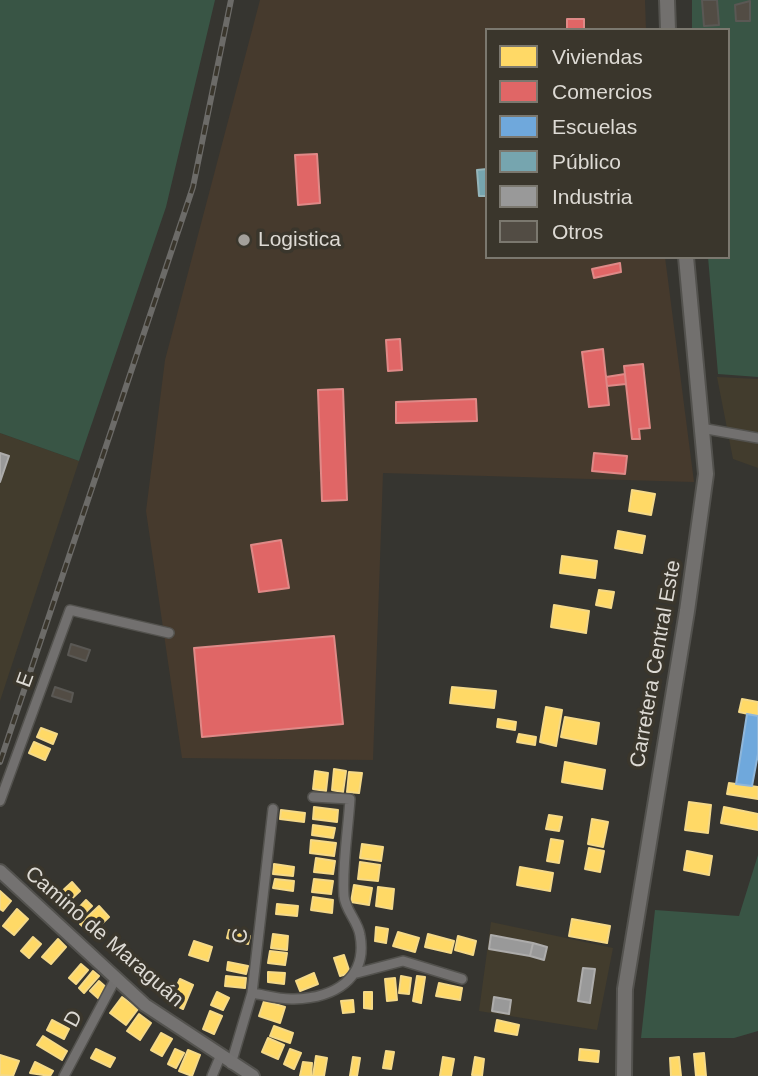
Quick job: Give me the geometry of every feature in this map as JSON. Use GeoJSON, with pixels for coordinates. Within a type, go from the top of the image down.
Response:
{"type":"FeatureCollection","features":[{"type":"Feature","properties":{"kind":"main road"},"geometry":{"type":"LineString","coordinates":[[667,0],[668,28]]}},
{"type":"Feature","properties":{"kind":"main road","name":"Carretera Central Este"},"geometry":{"type":"LineString","coordinates":[[624,1076],[625,989],[706,474],[686,259]]}},
{"type":"Feature","properties":{"kind":"street"},"geometry":{"type":"LineString","coordinates":[[701,428],[758,438]]}},
{"type":"Feature","properties":{"kind":"street","name":"E"},"geometry":{"type":"LineString","coordinates":[[0,801],[70,610],[169,633]]}},
{"type":"Feature","properties":{"kind":"street"},"geometry":{"type":"LineString","coordinates":[[252,993],[293,999],[315,996],[349,982],[357,973],[362,951],[360,933],[344,898],[351,799],[313,797]]}},
{"type":"Feature","properties":{"kind":"street","name":"C"},"geometry":{"type":"LineString","coordinates":[[231,1064],[252,993],[274,809]]}},
{"type":"Feature","properties":{"kind":"street","name":"Camino de Maraguán"},"geometry":{"type":"LineString","coordinates":[[0,871],[145,1005],[220,1057],[253,1076]]}},
{"type":"Feature","properties":{"kind":"street"},"geometry":{"type":"LineString","coordinates":[[357,973],[403,961],[462,979]]}},
{"type":"Feature","properties":{"kind":"street","name":"D"},"geometry":{"type":"LineString","coordinates":[[64,1076],[116,978]]}},
{"type":"Feature","properties":{"kind":"street"},"geometry":{"type":"LineString","coordinates":[[212,1076],[220,1057]]}},
{"type":"Feature","properties":{"kind":"shaded area"},"geometry":{"type":"Polygon","coordinates":[[[260,0],[645,0],[646,28],[485,28],[485,259],[665,259],[694,482],[383,473],[373,760],[182,758],[146,511],[165,360],[260,0]]]}},
{"type":"Feature","properties":{"kind":"shaded area"},"geometry":{"type":"Polygon","coordinates":[[[717,377],[758,379],[758,468],[733,459],[717,377]]]}},
{"type":"Feature","properties":{"kind":"shaded area"},"geometry":{"type":"Polygon","coordinates":[[[0,433],[79,461],[0,701],[0,433]]]}},
{"type":"Feature","properties":{"kind":"shaded area"},"geometry":{"type":"Polygon","coordinates":[[[491,922],[613,948],[597,1030],[479,1011],[491,922]]]}},
{"type":"Feature","properties":{"kind":"green space"},"geometry":{"type":"Polygon","coordinates":[[[0,0],[215,0],[166,207],[79,461],[0,433],[0,0]]]}},
{"type":"Feature","properties":{"kind":"green space"},"geometry":{"type":"Polygon","coordinates":[[[692,0],[758,0],[758,377],[718,374],[708,259],[730,259],[730,28],[692,28],[692,0]]]}},
{"type":"Feature","properties":{"kind":"green space"},"geometry":{"type":"Polygon","coordinates":[[[758,855],[758,1031],[734,1038],[641,1038],[655,910],[739,916],[758,855]]]}},
{"type":"Feature","properties":{"kind":"building: Viviendas"},"geometry":{"type":"Polygon","coordinates":[[[632,490],[655,494],[651,515],[629,511],[632,490]]]}},
{"type":"Feature","properties":{"kind":"building: Viviendas"},"geometry":{"type":"Polygon","coordinates":[[[618,531],[645,536],[642,553],[615,548],[618,531]]]}},
{"type":"Feature","properties":{"kind":"building: Viviendas"},"geometry":{"type":"Polygon","coordinates":[[[562,556],[597,561],[595,578],[560,573],[562,556]]]}},
{"type":"Feature","properties":{"kind":"building: Viviendas"},"geometry":{"type":"Polygon","coordinates":[[[599,590],[614,592],[611,608],[596,605],[599,590]]]}},
{"type":"Feature","properties":{"kind":"building: Viviendas"},"geometry":{"type":"Polygon","coordinates":[[[554,605],[589,611],[586,633],[551,627],[554,605]]]}},
{"type":"Feature","properties":{"kind":"building: Viviendas"},"geometry":{"type":"Polygon","coordinates":[[[452,687],[496,691],[494,708],[450,703],[452,687]]]}},
{"type":"Feature","properties":{"kind":"building: Viviendas"},"geometry":{"type":"Polygon","coordinates":[[[742,699],[758,702],[758,716],[739,712],[742,699]]]}},
{"type":"Feature","properties":{"kind":"building: Viviendas"},"geometry":{"type":"Polygon","coordinates":[[[546,707],[562,710],[556,746],[540,742],[546,707]]]}},
{"type":"Feature","properties":{"kind":"building: Viviendas"},"geometry":{"type":"Polygon","coordinates":[[[565,717],[599,723],[596,744],[561,737],[565,717]]]}},
{"type":"Feature","properties":{"kind":"building: Viviendas"},"geometry":{"type":"Polygon","coordinates":[[[498,719],[516,722],[515,730],[497,727],[498,719]]]}},
{"type":"Feature","properties":{"kind":"building: Viviendas"},"geometry":{"type":"Polygon","coordinates":[[[41,728],[57,734],[53,744],[37,737],[41,728]]]}},
{"type":"Feature","properties":{"kind":"building: Viviendas"},"geometry":{"type":"Polygon","coordinates":[[[519,734],[536,737],[535,745],[517,742],[519,734]]]}},
{"type":"Feature","properties":{"kind":"building: Viviendas"},"geometry":{"type":"Polygon","coordinates":[[[34,742],[50,749],[45,760],[29,753],[34,742]]]}},
{"type":"Feature","properties":{"kind":"building: Viviendas"},"geometry":{"type":"Polygon","coordinates":[[[565,762],[605,770],[602,789],[562,782],[565,762]]]}},
{"type":"Feature","properties":{"kind":"building: Viviendas"},"geometry":{"type":"Polygon","coordinates":[[[334,769],[346,771],[343,792],[332,790],[334,769]]]}},
{"type":"Feature","properties":{"kind":"building: Viviendas"},"geometry":{"type":"Polygon","coordinates":[[[315,771],[328,773],[326,791],[313,789],[315,771]]]}},
{"type":"Feature","properties":{"kind":"building: Viviendas"},"geometry":{"type":"Polygon","coordinates":[[[349,772],[362,773],[359,793],[347,792],[349,772]]]}},
{"type":"Feature","properties":{"kind":"building: Viviendas"},"geometry":{"type":"Polygon","coordinates":[[[729,783],[758,787],[758,799],[727,794],[729,783]]]}},
{"type":"Feature","properties":{"kind":"building: Viviendas"},"geometry":{"type":"Polygon","coordinates":[[[689,802],[711,805],[708,833],[685,830],[689,802]]]}},
{"type":"Feature","properties":{"kind":"building: Viviendas"},"geometry":{"type":"Polygon","coordinates":[[[314,807],[338,810],[337,822],[313,819],[314,807]]]}},
{"type":"Feature","properties":{"kind":"building: Viviendas"},"geometry":{"type":"Polygon","coordinates":[[[724,807],[758,814],[758,830],[721,823],[724,807]]]}},
{"type":"Feature","properties":{"kind":"building: Viviendas"},"geometry":{"type":"Polygon","coordinates":[[[281,810],[305,813],[304,822],[280,819],[281,810]]]}},
{"type":"Feature","properties":{"kind":"building: Viviendas"},"geometry":{"type":"Polygon","coordinates":[[[549,815],[562,817],[559,831],[546,829],[549,815]]]}},
{"type":"Feature","properties":{"kind":"building: Viviendas"},"geometry":{"type":"Polygon","coordinates":[[[592,819],[608,822],[603,847],[588,844],[592,819]]]}},
{"type":"Feature","properties":{"kind":"building: Viviendas"},"geometry":{"type":"Polygon","coordinates":[[[313,825],[335,828],[333,838],[312,835],[313,825]]]}},
{"type":"Feature","properties":{"kind":"building: Viviendas"},"geometry":{"type":"Polygon","coordinates":[[[551,839],[563,841],[559,863],[547,861],[551,839]]]}},
{"type":"Feature","properties":{"kind":"building: Viviendas"},"geometry":{"type":"Polygon","coordinates":[[[311,840],[336,843],[334,856],[310,853],[311,840]]]}},
{"type":"Feature","properties":{"kind":"building: Viviendas"},"geometry":{"type":"Polygon","coordinates":[[[362,844],[383,847],[381,861],[360,858],[362,844]]]}},
{"type":"Feature","properties":{"kind":"building: Viviendas"},"geometry":{"type":"Polygon","coordinates":[[[589,848],[604,851],[600,872],[585,869],[589,848]]]}},
{"type":"Feature","properties":{"kind":"building: Viviendas"},"geometry":{"type":"Polygon","coordinates":[[[687,851],[712,856],[709,875],[684,870],[687,851]]]}},
{"type":"Feature","properties":{"kind":"building: Viviendas"},"geometry":{"type":"Polygon","coordinates":[[[316,858],[335,861],[333,874],[314,872],[316,858]]]}},
{"type":"Feature","properties":{"kind":"building: Viviendas"},"geometry":{"type":"Polygon","coordinates":[[[360,862],[380,865],[378,881],[358,879],[360,862]]]}},
{"type":"Feature","properties":{"kind":"building: Viviendas"},"geometry":{"type":"Polygon","coordinates":[[[274,864],[294,867],[293,876],[273,874],[274,864]]]}},
{"type":"Feature","properties":{"kind":"building: Viviendas"},"geometry":{"type":"Polygon","coordinates":[[[520,867],[553,873],[550,891],[517,885],[520,867]]]}},
{"type":"Feature","properties":{"kind":"building: Viviendas"},"geometry":{"type":"Polygon","coordinates":[[[275,879],[294,881],[293,891],[273,888],[275,879]]]}},
{"type":"Feature","properties":{"kind":"building: Viviendas"},"geometry":{"type":"Polygon","coordinates":[[[314,879],[333,881],[331,894],[312,892],[314,879]]]}},
{"type":"Feature","properties":{"kind":"building: Viviendas"},"geometry":{"type":"Polygon","coordinates":[[[72,882],[80,891],[66,904],[58,895],[72,882]]]}},
{"type":"Feature","properties":{"kind":"building: Viviendas"},"geometry":{"type":"Polygon","coordinates":[[[354,885],[372,888],[369,905],[351,902],[354,885]]]}},
{"type":"Feature","properties":{"kind":"building: Viviendas"},"geometry":{"type":"Polygon","coordinates":[[[378,887],[394,889],[392,909],[376,906],[378,887]]]}},
{"type":"Feature","properties":{"kind":"building: Viviendas"},"geometry":{"type":"Polygon","coordinates":[[[0,891],[11,901],[3,911],[0,909],[0,891]]]}},
{"type":"Feature","properties":{"kind":"building: Viviendas"},"geometry":{"type":"Polygon","coordinates":[[[313,897],[333,900],[332,913],[311,910],[313,897]]]}},
{"type":"Feature","properties":{"kind":"building: Viviendas"},"geometry":{"type":"Polygon","coordinates":[[[86,900],[92,906],[78,920],[73,914],[86,900]]]}},
{"type":"Feature","properties":{"kind":"building: Viviendas"},"geometry":{"type":"Polygon","coordinates":[[[277,904],[298,906],[297,916],[276,914],[277,904]]]}},
{"type":"Feature","properties":{"kind":"building: Viviendas"},"geometry":{"type":"Polygon","coordinates":[[[99,906],[109,917],[91,934],[80,924],[99,906]]]}},
{"type":"Feature","properties":{"kind":"building: Viviendas"},"geometry":{"type":"Polygon","coordinates":[[[17,909],[28,919],[14,935],[3,926],[17,909]]]}},
{"type":"Feature","properties":{"kind":"building: Viviendas"},"geometry":{"type":"Polygon","coordinates":[[[572,919],[610,926],[607,943],[569,936],[572,919]]]}},
{"type":"Feature","properties":{"kind":"building: Viviendas"},"geometry":{"type":"Polygon","coordinates":[[[376,927],[388,929],[386,943],[375,941],[376,927]]]}},
{"type":"Feature","properties":{"kind":"building: Viviendas"},"geometry":{"type":"Polygon","coordinates":[[[229,930],[250,936],[248,944],[227,938],[229,930]]]}},
{"type":"Feature","properties":{"kind":"building: Viviendas"},"geometry":{"type":"Polygon","coordinates":[[[398,932],[419,938],[415,952],[393,946],[398,932]]]}},
{"type":"Feature","properties":{"kind":"building: Viviendas"},"geometry":{"type":"Polygon","coordinates":[[[273,934],[288,936],[287,950],[271,948],[273,934]]]}},
{"type":"Feature","properties":{"kind":"building: Viviendas"},"geometry":{"type":"Polygon","coordinates":[[[428,934],[454,941],[451,953],[425,947],[428,934]]]}},
{"type":"Feature","properties":{"kind":"building: Viviendas"},"geometry":{"type":"Polygon","coordinates":[[[458,936],[476,941],[473,955],[455,950],[458,936]]]}},
{"type":"Feature","properties":{"kind":"building: Viviendas"},"geometry":{"type":"Polygon","coordinates":[[[33,937],[41,944],[29,958],[21,951],[33,937]]]}},
{"type":"Feature","properties":{"kind":"building: Viviendas"},"geometry":{"type":"Polygon","coordinates":[[[58,939],[66,947],[51,964],[42,957],[58,939]]]}},
{"type":"Feature","properties":{"kind":"building: Viviendas"},"geometry":{"type":"Polygon","coordinates":[[[194,941],[212,947],[208,961],[189,955],[194,941]]]}},
{"type":"Feature","properties":{"kind":"building: Viviendas"},"geometry":{"type":"Polygon","coordinates":[[[270,951],[287,953],[285,965],[268,963],[270,951]]]}},
{"type":"Feature","properties":{"kind":"building: Viviendas"},"geometry":{"type":"Polygon","coordinates":[[[344,955],[350,973],[340,976],[334,958],[344,955]]]}},
{"type":"Feature","properties":{"kind":"building: Viviendas"},"geometry":{"type":"Polygon","coordinates":[[[228,962],[248,966],[246,974],[227,970],[228,962]]]}},
{"type":"Feature","properties":{"kind":"building: Viviendas"},"geometry":{"type":"Polygon","coordinates":[[[81,964],[88,970],[76,984],[69,978],[81,964]]]}},
{"type":"Feature","properties":{"kind":"building: Viviendas"},"geometry":{"type":"Polygon","coordinates":[[[93,971],[99,976],[84,993],[79,988],[93,971]]]}},
{"type":"Feature","properties":{"kind":"building: Viviendas"},"geometry":{"type":"Polygon","coordinates":[[[268,972],[285,973],[284,984],[268,982],[268,972]]]}},
{"type":"Feature","properties":{"kind":"building: Viviendas"},"geometry":{"type":"Polygon","coordinates":[[[314,973],[318,984],[300,991],[296,981],[314,973]]]}},
{"type":"Feature","properties":{"kind":"building: Viviendas"},"geometry":{"type":"Polygon","coordinates":[[[226,976],[246,978],[245,988],[225,986],[226,976]]]}},
{"type":"Feature","properties":{"kind":"building: Viviendas"},"geometry":{"type":"Polygon","coordinates":[[[401,976],[411,978],[409,994],[399,993],[401,976]]]}},
{"type":"Feature","properties":{"kind":"building: Viviendas"},"geometry":{"type":"Polygon","coordinates":[[[417,976],[425,977],[421,1003],[413,1001],[417,976]]]}},
{"type":"Feature","properties":{"kind":"building: Viviendas"},"geometry":{"type":"Polygon","coordinates":[[[395,978],[397,1000],[387,1001],[385,979],[395,978]]]}},
{"type":"Feature","properties":{"kind":"building: Viviendas"},"geometry":{"type":"Polygon","coordinates":[[[180,979],[193,985],[183,1009],[169,1002],[180,979]]]}},
{"type":"Feature","properties":{"kind":"building: Viviendas"},"geometry":{"type":"Polygon","coordinates":[[[99,981],[108,989],[99,999],[90,991],[99,981]]]}},
{"type":"Feature","properties":{"kind":"building: Viviendas"},"geometry":{"type":"Polygon","coordinates":[[[439,983],[462,988],[460,1000],[436,996],[439,983]]]}},
{"type":"Feature","properties":{"kind":"building: Viviendas"},"geometry":{"type":"Polygon","coordinates":[[[217,992],[229,998],[223,1010],[211,1005],[217,992]]]}},
{"type":"Feature","properties":{"kind":"building: Viviendas"},"geometry":{"type":"Polygon","coordinates":[[[364,992],[372,992],[372,1009],[364,1008],[364,992]]]}},
{"type":"Feature","properties":{"kind":"building: Viviendas"},"geometry":{"type":"Polygon","coordinates":[[[122,997],[138,1009],[126,1025],[110,1013],[122,997]]]}},
{"type":"Feature","properties":{"kind":"building: Viviendas"},"geometry":{"type":"Polygon","coordinates":[[[353,1000],[354,1012],[343,1013],[341,1001],[353,1000]]]}},
{"type":"Feature","properties":{"kind":"building: Viviendas"},"geometry":{"type":"Polygon","coordinates":[[[264,1001],[285,1007],[280,1023],[259,1016],[264,1001]]]}},
{"type":"Feature","properties":{"kind":"building: Viviendas"},"geometry":{"type":"Polygon","coordinates":[[[210,1011],[222,1016],[214,1034],[203,1029],[210,1011]]]}},
{"type":"Feature","properties":{"kind":"building: Viviendas"},"geometry":{"type":"Polygon","coordinates":[[[139,1014],[151,1023],[140,1040],[127,1031],[139,1014]]]}},
{"type":"Feature","properties":{"kind":"building: Viviendas"},"geometry":{"type":"Polygon","coordinates":[[[52,1020],[69,1029],[64,1039],[47,1030],[52,1020]]]}},
{"type":"Feature","properties":{"kind":"building: Viviendas"},"geometry":{"type":"Polygon","coordinates":[[[497,1020],[519,1025],[517,1035],[495,1031],[497,1020]]]}},
{"type":"Feature","properties":{"kind":"building: Viviendas"},"geometry":{"type":"Polygon","coordinates":[[[274,1026],[293,1033],[290,1043],[270,1036],[274,1026]]]}},
{"type":"Feature","properties":{"kind":"building: Viviendas"},"geometry":{"type":"Polygon","coordinates":[[[161,1033],[172,1039],[162,1056],[151,1050],[161,1033]]]}},
{"type":"Feature","properties":{"kind":"building: Viviendas"},"geometry":{"type":"Polygon","coordinates":[[[43,1036],[67,1051],[62,1060],[37,1045],[43,1036]]]}},
{"type":"Feature","properties":{"kind":"building: Viviendas"},"geometry":{"type":"Polygon","coordinates":[[[268,1038],[284,1045],[278,1059],[262,1052],[268,1038]]]}},
{"type":"Feature","properties":{"kind":"building: Viviendas"},"geometry":{"type":"Polygon","coordinates":[[[96,1049],[115,1058],[110,1067],[91,1058],[96,1049]]]}},
{"type":"Feature","properties":{"kind":"building: Viviendas"},"geometry":{"type":"Polygon","coordinates":[[[175,1049],[184,1053],[176,1068],[168,1064],[175,1049]]]}},
{"type":"Feature","properties":{"kind":"building: Viviendas"},"geometry":{"type":"Polygon","coordinates":[[[290,1049],[301,1053],[294,1069],[284,1064],[290,1049]]]}},
{"type":"Feature","properties":{"kind":"building: Viviendas"},"geometry":{"type":"Polygon","coordinates":[[[580,1049],[599,1051],[598,1062],[579,1060],[580,1049]]]}},
{"type":"Feature","properties":{"kind":"building: Viviendas"},"geometry":{"type":"Polygon","coordinates":[[[188,1050],[200,1055],[192,1076],[179,1071],[188,1050]]]}},
{"type":"Feature","properties":{"kind":"building: Viviendas"},"geometry":{"type":"Polygon","coordinates":[[[386,1051],[394,1052],[391,1069],[383,1068],[386,1051]]]}},
{"type":"Feature","properties":{"kind":"building: Viviendas"},"geometry":{"type":"Polygon","coordinates":[[[704,1053],[706,1076],[696,1076],[694,1054],[704,1053]]]}},
{"type":"Feature","properties":{"kind":"building: Viviendas"},"geometry":{"type":"Polygon","coordinates":[[[0,1055],[19,1061],[13,1076],[0,1075],[0,1055]]]}},
{"type":"Feature","properties":{"kind":"building: Viviendas"},"geometry":{"type":"Polygon","coordinates":[[[316,1056],[327,1058],[324,1076],[313,1076],[316,1056]]]}},
{"type":"Feature","properties":{"kind":"building: Viviendas"},"geometry":{"type":"Polygon","coordinates":[[[353,1057],[360,1058],[357,1076],[350,1076],[353,1057]]]}},
{"type":"Feature","properties":{"kind":"building: Viviendas"},"geometry":{"type":"Polygon","coordinates":[[[443,1057],[454,1059],[451,1076],[440,1076],[443,1057]]]}},
{"type":"Feature","properties":{"kind":"building: Viviendas"},"geometry":{"type":"Polygon","coordinates":[[[475,1057],[484,1059],[482,1076],[472,1075],[475,1057]]]}},
{"type":"Feature","properties":{"kind":"building: Viviendas"},"geometry":{"type":"Polygon","coordinates":[[[679,1057],[681,1076],[671,1076],[670,1058],[679,1057]]]}},
{"type":"Feature","properties":{"kind":"building: Viviendas"},"geometry":{"type":"Polygon","coordinates":[[[35,1062],[53,1071],[50,1076],[30,1073],[35,1062]]]}},
{"type":"Feature","properties":{"kind":"building: Viviendas"},"geometry":{"type":"Polygon","coordinates":[[[303,1062],[312,1063],[311,1076],[300,1076],[303,1062]]]}},
{"type":"Feature","properties":{"kind":"building: Comercios"},"geometry":{"type":"Polygon","coordinates":[[[567,19],[584,19],[584,28],[567,28],[567,19]]]}},
{"type":"Feature","properties":{"kind":"building: Comercios"},"geometry":{"type":"Polygon","coordinates":[[[317,154],[320,203],[298,205],[295,155],[317,154]]]}},
{"type":"Feature","properties":{"kind":"building: Comercios"},"geometry":{"type":"Polygon","coordinates":[[[620,263],[621,272],[594,278],[592,269],[620,263]]]}},
{"type":"Feature","properties":{"kind":"building: Comercios"},"geometry":{"type":"Polygon","coordinates":[[[400,339],[402,370],[388,371],[386,340],[400,339]]]}},
{"type":"Feature","properties":{"kind":"building: Comercios"},"geometry":{"type":"Polygon","coordinates":[[[603,349],[609,405],[589,407],[582,352],[603,349]]]}},
{"type":"Feature","properties":{"kind":"building: Comercios"},"geometry":{"type":"Polygon","coordinates":[[[643,364],[650,428],[639,429],[640,439],[632,439],[624,366],[643,364]]]}},
{"type":"Feature","properties":{"kind":"building: Comercios"},"geometry":{"type":"Polygon","coordinates":[[[625,374],[626,384],[607,386],[606,377],[625,374]]]}},
{"type":"Feature","properties":{"kind":"building: Comercios"},"geometry":{"type":"Polygon","coordinates":[[[343,389],[347,500],[322,501],[318,390],[343,389]]]}},
{"type":"Feature","properties":{"kind":"building: Comercios"},"geometry":{"type":"Polygon","coordinates":[[[476,399],[477,421],[396,423],[396,402],[476,399]]]}},
{"type":"Feature","properties":{"kind":"building: Comercios"},"geometry":{"type":"Polygon","coordinates":[[[594,453],[627,456],[625,474],[592,471],[594,453]]]}},
{"type":"Feature","properties":{"kind":"building: Comercios"},"geometry":{"type":"Polygon","coordinates":[[[281,540],[289,588],[259,592],[251,545],[281,540]]]}},
{"type":"Feature","properties":{"kind":"building: Comercios"},"geometry":{"type":"Polygon","coordinates":[[[334,636],[343,724],[202,737],[194,648],[334,636]]]}},
{"type":"Feature","properties":{"kind":"building: Escuelas"},"geometry":{"type":"Polygon","coordinates":[[[747,714],[758,716],[758,754],[752,786],[736,784],[747,714]]]}},
{"type":"Feature","properties":{"kind":"building: Público"},"geometry":{"type":"Polygon","coordinates":[[[485,169],[485,196],[479,196],[477,170],[485,169]]]}},
{"type":"Feature","properties":{"kind":"building: Industria"},"geometry":{"type":"Polygon","coordinates":[[[0,453],[9,456],[0,482],[0,453]]]}},
{"type":"Feature","properties":{"kind":"building: Industria"},"geometry":{"type":"Polygon","coordinates":[[[491,935],[533,943],[530,956],[489,949],[491,935]]]}},
{"type":"Feature","properties":{"kind":"building: Industria"},"geometry":{"type":"Polygon","coordinates":[[[533,943],[547,947],[544,960],[530,956],[533,943]]]}},
{"type":"Feature","properties":{"kind":"building: Industria"},"geometry":{"type":"Polygon","coordinates":[[[583,968],[595,969],[590,1003],[578,1001],[583,968]]]}},
{"type":"Feature","properties":{"kind":"building: Industria"},"geometry":{"type":"Polygon","coordinates":[[[494,997],[511,1000],[509,1014],[492,1011],[494,997]]]}},
{"type":"Feature","properties":{"kind":"building: Otros"},"geometry":{"type":"Polygon","coordinates":[[[702,0],[717,0],[719,25],[704,26],[702,0]]]}},
{"type":"Feature","properties":{"kind":"building: Otros"},"geometry":{"type":"Polygon","coordinates":[[[750,1],[750,21],[736,21],[735,5],[750,1]]]}},
{"type":"Feature","properties":{"kind":"building: Otros"},"geometry":{"type":"Polygon","coordinates":[[[71,644],[90,650],[86,661],[68,655],[71,644]]]}},
{"type":"Feature","properties":{"kind":"building: Otros"},"geometry":{"type":"Polygon","coordinates":[[[55,687],[73,693],[71,702],[52,696],[55,687]]]}},
{"type":"Feature","properties":{"kind":"railway"},"geometry":{"type":"LineString","coordinates":[[0,762],[193,187],[231,0]]}},
{"type":"Feature","properties":{"kind":"place","name":"Logistica"},"geometry":{"type":"Point","coordinates":[244,240]}}]}
